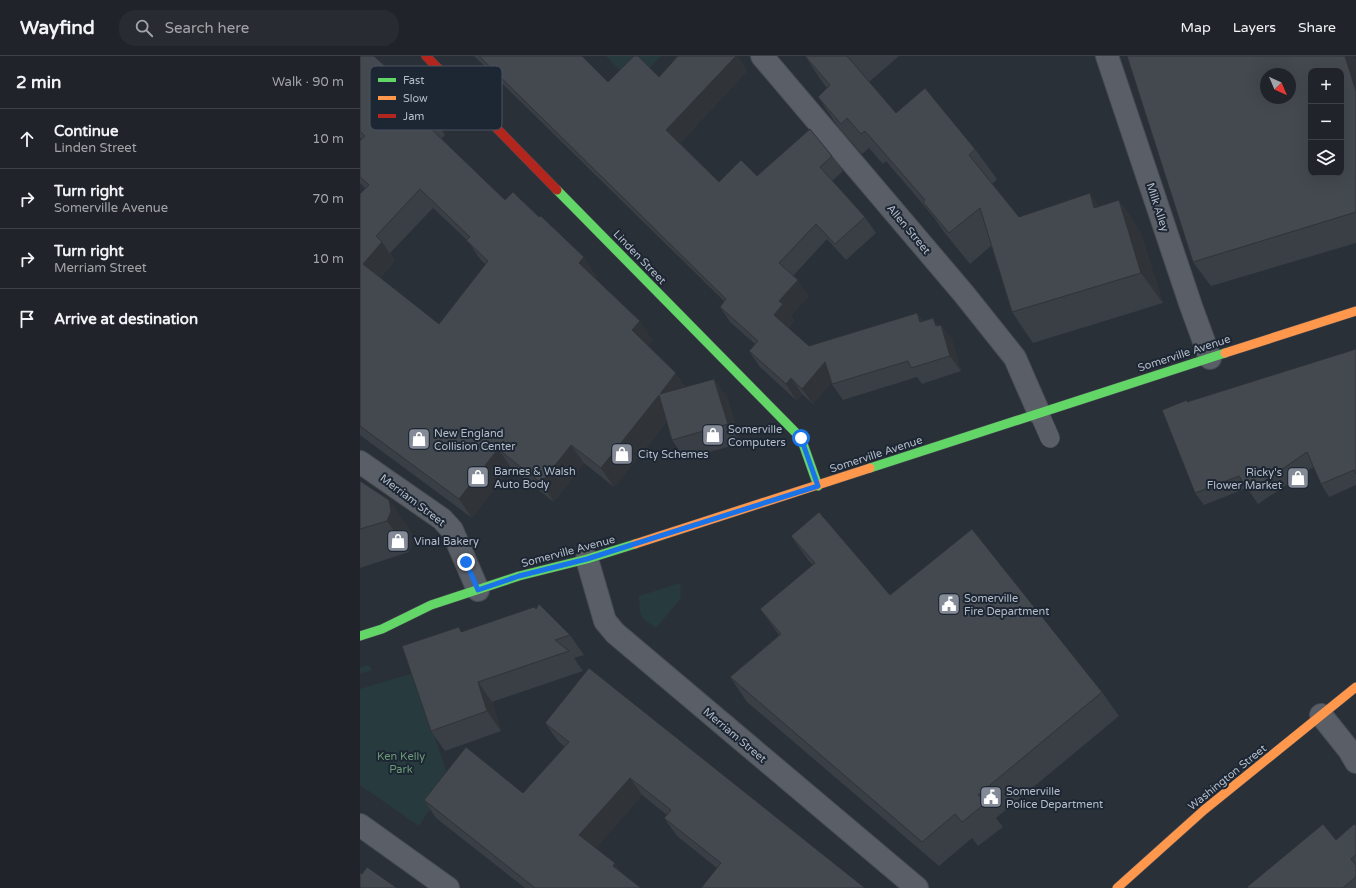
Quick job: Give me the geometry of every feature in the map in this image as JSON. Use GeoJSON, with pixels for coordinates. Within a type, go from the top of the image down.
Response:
{"type":"FeatureCollection","features":[{"type":"Feature","properties":{"kind":"main road","name":"Linden Street"},"geometry":{"type":"LineString","coordinates":[[426,56],[436,66]]}},
{"type":"Feature","properties":{"kind":"main road","name":"Linden Street"},"geometry":{"type":"LineString","coordinates":[[499,130],[801,438],[818,486]]}},
{"type":"Feature","properties":{"kind":"main road","name":"Somerville Avenue"},"geometry":{"type":"LineString","coordinates":[[360,636],[382,629],[431,605],[519,576],[587,559],[818,486],[1356,311]]}},
{"type":"Feature","properties":{"kind":"main road","name":"Washington Street"},"geometry":{"type":"LineString","coordinates":[[1117,888],[1179,832],[1356,687]]}},
{"type":"Feature","properties":{"kind":"street","name":"Allen Street"},"geometry":{"type":"LineString","coordinates":[[762,56],[959,288],[1015,358],[1039,413]]}},
{"type":"Feature","properties":{"kind":"street","name":"Milk Alley"},"geometry":{"type":"LineString","coordinates":[[1107,56],[1210,358]]}},
{"type":"Feature","properties":{"kind":"street","name":"Merriam Street"},"geometry":{"type":"LineString","coordinates":[[360,462],[447,524],[452,530],[460,547],[478,590]]}},
{"type":"Feature","properties":{"kind":"street","name":"Merriam Street"},"geometry":{"type":"LineString","coordinates":[[587,559],[605,621],[615,633],[917,888]]}},
{"type":"Feature","properties":{"kind":"street"},"geometry":{"type":"LineString","coordinates":[[1321,715],[1349,750],[1356,762]]}},
{"type":"Feature","properties":{"kind":"street"},"geometry":{"type":"LineString","coordinates":[[360,825],[448,888]]}},
{"type":"Feature","properties":{"kind":"lane"},"geometry":{"type":"LineString","coordinates":[[1039,413],[1050,438]]}},
{"type":"Feature","properties":{"kind":"green space"},"geometry":{"type":"Polygon","coordinates":[[[606,56],[661,56],[633,84],[606,56]]]}},
{"type":"Feature","properties":{"kind":"green space"},"geometry":{"type":"Polygon","coordinates":[[[680,583],[681,598],[656,628],[643,618],[640,612],[639,596],[680,583]]]}},
{"type":"Feature","properties":{"kind":"green space"},"geometry":{"type":"Polygon","coordinates":[[[369,665],[372,670],[360,674],[360,668],[369,665]]]}},
{"type":"Feature","properties":{"kind":"green space","name":"Ken Kelly Park"},"geometry":{"type":"Polygon","coordinates":[[[413,673],[449,779],[419,826],[360,785],[360,689],[413,673]]]}},
{"type":"Feature","properties":{"kind":"building"},"geometry":{"type":"Polygon","coordinates":[[[360,56],[374,56],[385,66],[370,66],[370,130],[432,130],[505,200],[513,192],[539,217],[541,216],[584,257],[579,263],[640,321],[632,330],[676,373],[660,394],[714,379],[728,424],[672,440],[659,395],[601,468],[571,445],[541,483],[498,449],[459,499],[360,426],[360,194],[369,185],[360,177],[360,141],[365,136],[360,131],[360,56]],[[420,189],[376,236],[382,242],[363,264],[439,324],[488,261],[466,240],[470,237],[420,189]]]}},
{"type":"Feature","properties":{"kind":"building"},"geometry":{"type":"Polygon","coordinates":[[[479,56],[582,56],[608,82],[634,56],[638,56],[659,77],[678,56],[736,56],[666,130],[719,182],[741,160],[757,176],[810,129],[832,156],[820,167],[865,217],[835,244],[816,224],[779,263],[798,280],[779,301],[783,304],[774,315],[809,346],[917,313],[920,322],[933,318],[936,326],[941,325],[950,356],[911,368],[908,361],[832,384],[825,362],[802,389],[791,378],[786,384],[749,351],[758,341],[720,307],[726,299],[502,79],[502,66],[489,66],[479,56]]]}},
{"type":"Feature","properties":{"kind":"building"},"geometry":{"type":"Polygon","coordinates":[[[805,56],[847,56],[896,113],[925,88],[975,149],[969,155],[1019,217],[1090,193],[1094,208],[1119,200],[1141,273],[1012,312],[980,208],[949,233],[923,202],[925,200],[865,131],[861,134],[847,118],[841,124],[818,97],[830,85],[805,56]]]}},
{"type":"Feature","properties":{"kind":"building"},"geometry":{"type":"Polygon","coordinates":[[[1127,56],[1345,56],[1356,91],[1356,212],[1193,262],[1127,56]]]}},
{"type":"Feature","properties":{"kind":"building"},"geometry":{"type":"Polygon","coordinates":[[[1356,349],[1356,474],[1354,470],[1321,484],[1307,452],[1249,492],[1239,476],[1195,493],[1162,410],[1187,400],[1187,402],[1356,349]]]}},
{"type":"Feature","properties":{"kind":"building"},"geometry":{"type":"Polygon","coordinates":[[[360,481],[389,500],[391,511],[387,521],[360,529],[360,481]]]}},
{"type":"Feature","properties":{"kind":"building"},"geometry":{"type":"Polygon","coordinates":[[[819,512],[890,595],[972,529],[1102,692],[978,795],[986,803],[962,822],[955,814],[922,842],[730,677],[781,634],[760,609],[815,563],[791,536],[819,512]]]}},
{"type":"Feature","properties":{"kind":"building"},"geometry":{"type":"Polygon","coordinates":[[[539,604],[570,635],[555,640],[569,651],[478,682],[487,711],[431,731],[402,646],[459,627],[461,632],[534,607],[536,609],[539,604]]]}},
{"type":"Feature","properties":{"kind":"building"},"geometry":{"type":"Polygon","coordinates":[[[589,668],[865,888],[701,888],[721,863],[664,818],[671,810],[630,778],[579,835],[615,863],[613,866],[641,888],[535,888],[424,800],[466,747],[523,793],[569,742],[545,723],[589,668]]]}},
{"type":"Feature","properties":{"kind":"building"},"geometry":{"type":"Polygon","coordinates":[[[1323,824],[1336,840],[1354,824],[1356,826],[1356,855],[1351,859],[1356,865],[1356,877],[1343,888],[1247,887],[1323,824]]]}},
{"type":"Feature","properties":{"kind":"building"},"geometry":{"type":"Polygon","coordinates":[[[367,867],[397,888],[360,888],[360,873],[362,874],[367,867]]]}},
{"type":"Feature","properties":{"kind":"traffic: fast"},"geometry":{"type":"LineString","coordinates":[[557,190],[801,438],[818,486]]}},
{"type":"Feature","properties":{"kind":"traffic: fast"},"geometry":{"type":"LineString","coordinates":[[870,468],[1225,353]]}},
{"type":"Feature","properties":{"kind":"traffic: fast"},"geometry":{"type":"LineString","coordinates":[[360,636],[382,629],[431,605],[519,576],[587,559],[635,544]]}},
{"type":"Feature","properties":{"kind":"traffic: slow"},"geometry":{"type":"LineString","coordinates":[[1225,353],[1356,311]]}},
{"type":"Feature","properties":{"kind":"traffic: slow"},"geometry":{"type":"LineString","coordinates":[[635,544],[870,468]]}},
{"type":"Feature","properties":{"kind":"traffic: slow"},"geometry":{"type":"LineString","coordinates":[[1117,888],[1204,810],[1356,687]]}},
{"type":"Feature","properties":{"kind":"traffic: jam"},"geometry":{"type":"LineString","coordinates":[[426,56],[436,66]]}},
{"type":"Feature","properties":{"kind":"traffic: jam"},"geometry":{"type":"LineString","coordinates":[[498,130],[557,190]]}},
{"type":"Feature","properties":{"kind":"place","name":"Somerville Computers"},"geometry":{"type":"Point","coordinates":[713,435]}},
{"type":"Feature","properties":{"kind":"place","name":"New England Collision Center"},"geometry":{"type":"Point","coordinates":[419,439]}},
{"type":"Feature","properties":{"kind":"place","name":"City Schemes"},"geometry":{"type":"Point","coordinates":[622,454]}},
{"type":"Feature","properties":{"kind":"place","name":"Barnes & Walsh Auto Body"},"geometry":{"type":"Point","coordinates":[478,477]}},
{"type":"Feature","properties":{"kind":"place","name":"Ricky's Flower Market"},"geometry":{"type":"Point","coordinates":[1298,478]}},
{"type":"Feature","properties":{"kind":"place","name":"Vinal Bakery"},"geometry":{"type":"Point","coordinates":[398,541]}},
{"type":"Feature","properties":{"kind":"place","name":"Somerville Fire Department"},"geometry":{"type":"Point","coordinates":[949,604]}},
{"type":"Feature","properties":{"kind":"place","name":"Somerville Police Department"},"geometry":{"type":"Point","coordinates":[991,797]}},
{"type":"Feature","properties":{"kind":"route"},"geometry":{"type":"LineString","coordinates":[[466,562],[478,590],[519,576],[587,559],[682,530],[752,506],[818,486],[801,438]]}}]}
